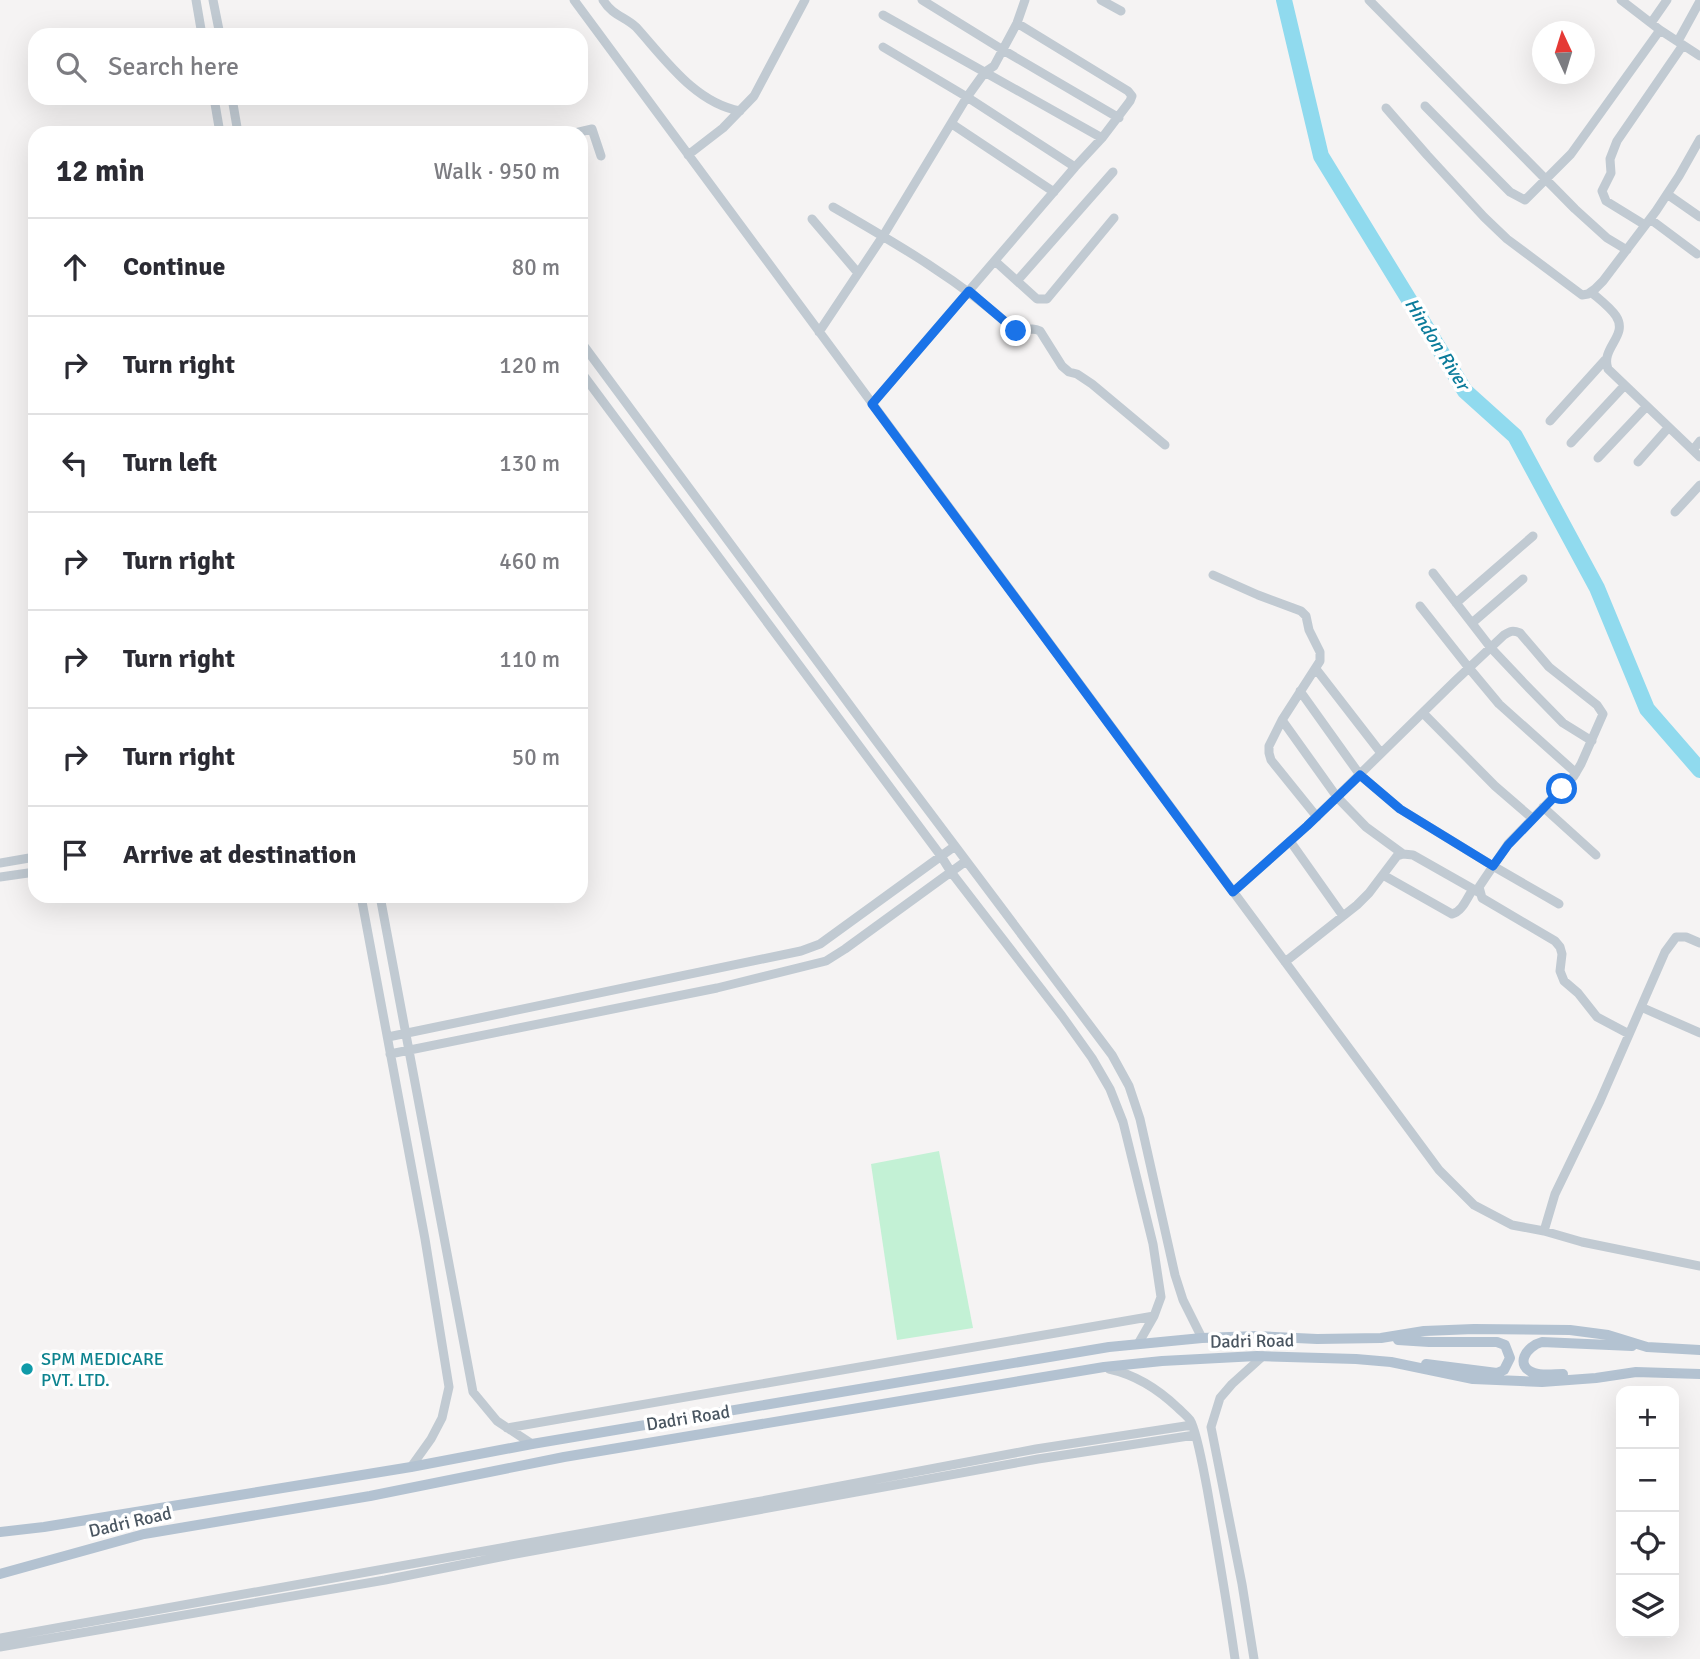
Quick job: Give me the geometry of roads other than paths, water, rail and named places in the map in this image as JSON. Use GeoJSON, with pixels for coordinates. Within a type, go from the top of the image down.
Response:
{"type":"FeatureCollection","features":[{"type":"Feature","properties":{"kind":"main road","name":"Dadri Road"},"geometry":{"type":"LineString","coordinates":[[1381,1338],[1424,1331],[1570,1330],[1608,1335],[1647,1347]]}},
{"type":"Feature","properties":{"kind":"main road","name":"Dadri Road"},"geometry":{"type":"LineString","coordinates":[[0,1535],[1108,1347],[1256,1336],[1381,1338],[1429,1342],[1497,1342],[1505,1345],[1510,1359],[1504,1370],[1497,1373],[1439,1364],[1263,1356],[1104,1367],[564,1457],[370,1496],[144,1534],[21,1568],[0,1571]]}},
{"type":"Feature","properties":{"kind":"main road","name":"Dadri Road"},"geometry":{"type":"LineString","coordinates":[[1700,1350],[1542,1342],[1534,1343],[1523,1359],[1527,1368],[1535,1373],[1591,1371],[1700,1374]]}},
{"type":"Feature","properties":{"kind":"main road","name":"Dadri Road"},"geometry":{"type":"LineString","coordinates":[[1391,1362],[1472,1379],[1542,1381],[1596,1378],[1636,1372]]}},
{"type":"Feature","properties":{"kind":"street"},"geometry":{"type":"LineString","coordinates":[[195,0],[201,28]]}},
{"type":"Feature","properties":{"kind":"street"},"geometry":{"type":"LineString","coordinates":[[213,0],[219,28]]}},
{"type":"Feature","properties":{"kind":"street"},"geometry":{"type":"LineString","coordinates":[[573,0],[1439,1170],[1474,1205],[1513,1225],[1700,1266]]}},
{"type":"Feature","properties":{"kind":"street"},"geometry":{"type":"LineString","coordinates":[[603,0],[611,12],[634,26],[659,56],[698,91],[727,109],[740,111]]}},
{"type":"Feature","properties":{"kind":"street"},"geometry":{"type":"LineString","coordinates":[[688,155],[723,128],[754,96],[805,0]]}},
{"type":"Feature","properties":{"kind":"street"},"geometry":{"type":"LineString","coordinates":[[922,0],[936,4],[1003,50],[1119,118]]}},
{"type":"Feature","properties":{"kind":"street"},"geometry":{"type":"LineString","coordinates":[[819,332],[883,236],[967,97],[985,72],[994,66],[1017,23],[1025,0]]}},
{"type":"Feature","properties":{"kind":"street"},"geometry":{"type":"LineString","coordinates":[[1101,0],[1121,11]]}},
{"type":"Feature","properties":{"kind":"street"},"geometry":{"type":"LineString","coordinates":[[1369,0],[1545,180],[1608,238],[1627,250]]}},
{"type":"Feature","properties":{"kind":"street"},"geometry":{"type":"LineString","coordinates":[[1651,23],[1667,0]]}},
{"type":"Feature","properties":{"kind":"street"},"geometry":{"type":"LineString","coordinates":[[1624,1],[1660,30],[1699,51]]}},
{"type":"Feature","properties":{"kind":"street"},"geometry":{"type":"LineString","coordinates":[[1698,254],[1648,222],[1606,201],[1602,191],[1611,173],[1610,159],[1617,141],[1681,43],[1700,1]]}},
{"type":"Feature","properties":{"kind":"street"},"geometry":{"type":"LineString","coordinates":[[883,15],[1102,138]]}},
{"type":"Feature","properties":{"kind":"street"},"geometry":{"type":"LineString","coordinates":[[872,404],[1119,118],[1132,96],[1128,90],[1017,23]]}},
{"type":"Feature","properties":{"kind":"street"},"geometry":{"type":"LineString","coordinates":[[1425,106],[1501,183],[1525,200],[1571,154],[1660,30]]}},
{"type":"Feature","properties":{"kind":"street"},"geometry":{"type":"LineString","coordinates":[[883,47],[1076,167]]}},
{"type":"Feature","properties":{"kind":"street"},"geometry":{"type":"LineString","coordinates":[[215,105],[219,126]]}},
{"type":"Feature","properties":{"kind":"street"},"geometry":{"type":"LineString","coordinates":[[233,105],[237,126]]}},
{"type":"Feature","properties":{"kind":"street"},"geometry":{"type":"LineString","coordinates":[[1386,108],[1460,192],[1507,239],[1582,295],[1591,292],[1603,281],[1627,250],[1679,176],[1700,139]]}},
{"type":"Feature","properties":{"kind":"street"},"geometry":{"type":"LineString","coordinates":[[952,124],[1054,192]]}},
{"type":"Feature","properties":{"kind":"street"},"geometry":{"type":"LineString","coordinates":[[588,130],[592,129],[601,156]]}},
{"type":"Feature","properties":{"kind":"street"},"geometry":{"type":"LineString","coordinates":[[1017,281],[1113,172]]}},
{"type":"Feature","properties":{"kind":"street"},"geometry":{"type":"LineString","coordinates":[[1667,194],[1700,217]]}},
{"type":"Feature","properties":{"kind":"street"},"geometry":{"type":"LineString","coordinates":[[833,207],[969,291],[1016,331],[1031,328],[1040,331],[1062,366],[1092,384],[1166,445]]}},
{"type":"Feature","properties":{"kind":"street"},"geometry":{"type":"LineString","coordinates":[[996,262],[1037,299],[1046,299],[1114,218]]}},
{"type":"Feature","properties":{"kind":"street"},"geometry":{"type":"LineString","coordinates":[[812,219],[858,273]]}},
{"type":"Feature","properties":{"kind":"street"},"geometry":{"type":"LineString","coordinates":[[1591,292],[1619,320],[1619,333],[1606,354],[1608,369],[1697,454],[1700,441]]}},
{"type":"Feature","properties":{"kind":"street"},"geometry":{"type":"LineString","coordinates":[[588,351],[1112,1055],[1129,1086],[1140,1119],[1175,1275],[1202,1338]]}},
{"type":"Feature","properties":{"kind":"street"},"geometry":{"type":"LineString","coordinates":[[1550,421],[1605,360]]}},
{"type":"Feature","properties":{"kind":"street"},"geometry":{"type":"LineString","coordinates":[[588,381],[951,872],[1062,1016],[1110,1088],[1124,1122],[1153,1244],[1161,1297],[1139,1344]]}},
{"type":"Feature","properties":{"kind":"street"},"geometry":{"type":"LineString","coordinates":[[1571,443],[1624,386]]}},
{"type":"Feature","properties":{"kind":"street"},"geometry":{"type":"LineString","coordinates":[[1598,458],[1646,407]]}},
{"type":"Feature","properties":{"kind":"street"},"geometry":{"type":"LineString","coordinates":[[1638,462],[1668,428]]}},
{"type":"Feature","properties":{"kind":"street"},"geometry":{"type":"LineString","coordinates":[[1675,512],[1700,485]]}},
{"type":"Feature","properties":{"kind":"street"},"geometry":{"type":"LineString","coordinates":[[1456,603],[1533,536]]}},
{"type":"Feature","properties":{"kind":"street"},"geometry":{"type":"LineString","coordinates":[[1433,573],[1491,648],[1563,723],[1592,741]]}},
{"type":"Feature","properties":{"kind":"street"},"geometry":{"type":"LineString","coordinates":[[1213,575],[1301,611],[1306,616],[1309,630],[1320,652],[1320,661],[1282,720],[1269,746],[1269,753],[1271,760],[1317,817]]}},
{"type":"Feature","properties":{"kind":"street"},"geometry":{"type":"LineString","coordinates":[[1472,623],[1523,579]]}},
{"type":"Feature","properties":{"kind":"street"},"geometry":{"type":"LineString","coordinates":[[1420,606],[1499,704],[1576,773]]}},
{"type":"Feature","properties":{"kind":"street"},"geometry":{"type":"LineString","coordinates":[[1233,892],[1317,817],[1491,648],[1510,631],[1520,633],[1549,667],[1601,708],[1603,714],[1576,773],[1508,845],[1457,913],[1452,914],[1383,875]]}},
{"type":"Feature","properties":{"kind":"street"},"geometry":{"type":"LineString","coordinates":[[1316,669],[1381,753]]}},
{"type":"Feature","properties":{"kind":"street"},"geometry":{"type":"LineString","coordinates":[[1300,691],[1360,775],[1400,809],[1559,904]]}},
{"type":"Feature","properties":{"kind":"street"},"geometry":{"type":"LineString","coordinates":[[1423,713],[1495,786],[1532,818]]}},
{"type":"Feature","properties":{"kind":"street"},"geometry":{"type":"LineString","coordinates":[[1282,720],[1337,797],[1366,827],[1403,854]]}},
{"type":"Feature","properties":{"kind":"street"},"geometry":{"type":"LineString","coordinates":[[1544,807],[1596,855]]}},
{"type":"Feature","properties":{"kind":"street"},"geometry":{"type":"LineString","coordinates":[[1290,841],[1343,916]]}},
{"type":"Feature","properties":{"kind":"street"},"geometry":{"type":"LineString","coordinates":[[388,1037],[801,951],[820,944],[955,846]]}},
{"type":"Feature","properties":{"kind":"street"},"geometry":{"type":"LineString","coordinates":[[1285,962],[1357,905],[1397,856],[1413,855],[1555,941],[1562,954],[1560,971],[1564,981],[1578,993],[1597,1017],[1629,1034]]}},
{"type":"Feature","properties":{"kind":"street"},"geometry":{"type":"LineString","coordinates":[[0,863],[28,859]]}},
{"type":"Feature","properties":{"kind":"street"},"geometry":{"type":"LineString","coordinates":[[390,1054],[717,988],[826,961],[966,861]]}},
{"type":"Feature","properties":{"kind":"street"},"geometry":{"type":"LineString","coordinates":[[0,877],[28,873]]}},
{"type":"Feature","properties":{"kind":"street"},"geometry":{"type":"LineString","coordinates":[[362,903],[425,1239],[449,1387],[442,1418],[411,1467]]}},
{"type":"Feature","properties":{"kind":"street"},"geometry":{"type":"LineString","coordinates":[[381,903],[473,1392],[497,1421],[532,1444]]}},
{"type":"Feature","properties":{"kind":"street"},"geometry":{"type":"LineString","coordinates":[[1544,1231],[1555,1194],[1600,1101],[1665,952],[1676,937],[1681,936],[1700,943]]}},
{"type":"Feature","properties":{"kind":"street"},"geometry":{"type":"LineString","coordinates":[[1641,1007],[1698,1032],[1700,1020]]}},
{"type":"Feature","properties":{"kind":"street"},"geometry":{"type":"LineString","coordinates":[[425,1239],[444,1237]]}},
{"type":"Feature","properties":{"kind":"street"},"geometry":{"type":"LineString","coordinates":[[507,1428],[1154,1316]]}},
{"type":"Feature","properties":{"kind":"street"},"geometry":{"type":"LineString","coordinates":[[1254,1659],[1211,1427],[1220,1398],[1263,1356]]}},
{"type":"Feature","properties":{"kind":"street"},"geometry":{"type":"LineString","coordinates":[[1104,1367],[1132,1375],[1152,1386],[1190,1420],[1207,1488],[1235,1659]]}},
{"type":"Feature","properties":{"kind":"street"},"geometry":{"type":"LineString","coordinates":[[0,1638],[1036,1449],[1194,1430]]}},
{"type":"Feature","properties":{"kind":"street"},"geometry":{"type":"LineString","coordinates":[[0,1647],[385,1580],[1194,1430]]}},
{"type":"Feature","properties":{"kind":"street"},"geometry":{"type":"LineString","coordinates":[[1207,1488],[1222,1485]]}},
{"type":"Feature","properties":{"kind":"waterway","name":"Hindon River"},"geometry":{"type":"LineString","coordinates":[[1284,0],[1321,156],[1465,391],[1515,436],[1597,588],[1647,709],[1700,770]]}},
{"type":"Feature","properties":{"kind":"place","name":"SPM MEDICARE PVT. LTD."},"geometry":{"type":"Point","coordinates":[27,1369]}}]}
